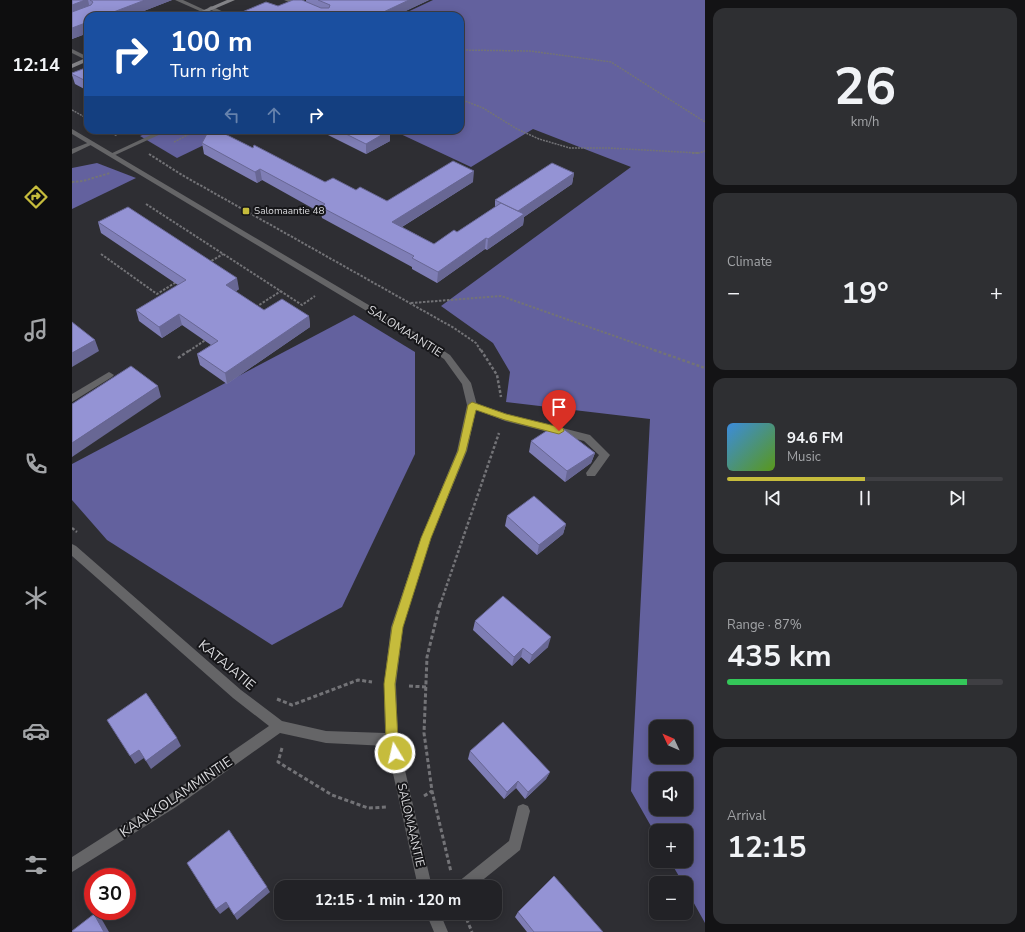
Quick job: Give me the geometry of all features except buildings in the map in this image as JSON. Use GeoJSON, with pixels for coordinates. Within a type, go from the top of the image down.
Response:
{"type":"FeatureCollection","features":[{"type":"Feature","properties":{"kind":"street"},"geometry":{"type":"LineString","coordinates":[[178,0],[204,11],[232,0]]}},
{"type":"Feature","properties":{"kind":"street"},"geometry":{"type":"LineString","coordinates":[[287,0],[318,12]]}},
{"type":"Feature","properties":{"kind":"street"},"geometry":{"type":"LineString","coordinates":[[211,8],[220,12]]}},
{"type":"Feature","properties":{"kind":"street"},"geometry":{"type":"LineString","coordinates":[[72,51],[84,58]]}},
{"type":"Feature","properties":{"kind":"street"},"geometry":{"type":"LineString","coordinates":[[72,66],[84,61]]}},
{"type":"Feature","properties":{"kind":"street","name":"SALOMAANTIE"},"geometry":{"type":"LineString","coordinates":[[72,131],[418,338],[447,358],[466,383],[472,405],[462,451],[426,538],[398,627],[390,684],[392,740],[423,880]]}},
{"type":"Feature","properties":{"kind":"street"},"geometry":{"type":"LineString","coordinates":[[111,155],[158,134]]}},
{"type":"Feature","properties":{"kind":"street"},"geometry":{"type":"LineString","coordinates":[[72,152],[92,143]]}},
{"type":"Feature","properties":{"kind":"street"},"geometry":{"type":"LineString","coordinates":[[72,399],[109,375]]}},
{"type":"Feature","properties":{"kind":"street"},"geometry":{"type":"LineString","coordinates":[[472,405],[505,416],[587,438],[605,455],[591,473]]}},
{"type":"Feature","properties":{"kind":"street","name":"KATAJATIE"},"geometry":{"type":"LineString","coordinates":[[72,549],[237,694],[282,727],[326,736],[392,740]]}},
{"type":"Feature","properties":{"kind":"street","name":"KAAKKOLAMMINTIE"},"geometry":{"type":"LineString","coordinates":[[72,865],[171,802],[282,727]]}},
{"type":"Feature","properties":{"kind":"street"},"geometry":{"type":"LineString","coordinates":[[462,880],[515,845],[523,810]]}},
{"type":"Feature","properties":{"kind":"street"},"geometry":{"type":"LineString","coordinates":[[436,920],[440,932]]}},
{"type":"Feature","properties":{"kind":"path"},"geometry":{"type":"LineString","coordinates":[[464,50],[530,51],[612,62],[705,122]]}},
{"type":"Feature","properties":{"kind":"path"},"geometry":{"type":"LineString","coordinates":[[464,101],[483,108],[517,129],[539,139],[570,148],[608,148],[699,153],[705,151]]}},
{"type":"Feature","properties":{"kind":"path"},"geometry":{"type":"LineString","coordinates":[[72,110],[84,117]]}},
{"type":"Feature","properties":{"kind":"path"},"geometry":{"type":"LineString","coordinates":[[114,134],[182,175],[352,272],[411,303],[454,328],[476,344],[497,375],[505,416],[441,600],[427,656],[424,733],[432,791],[457,880]]}},
{"type":"Feature","properties":{"kind":"path"},"geometry":{"type":"LineString","coordinates":[[146,204],[302,305],[352,272]]}},
{"type":"Feature","properties":{"kind":"path"},"geometry":{"type":"LineString","coordinates":[[101,254],[157,294],[183,278]]}},
{"type":"Feature","properties":{"kind":"path"},"geometry":{"type":"LineString","coordinates":[[203,266],[223,254]]}},
{"type":"Feature","properties":{"kind":"path"},"geometry":{"type":"LineString","coordinates":[[255,308],[281,291]]}},
{"type":"Feature","properties":{"kind":"path"},"geometry":{"type":"LineString","coordinates":[[411,303],[501,296],[705,368]]}},
{"type":"Feature","properties":{"kind":"path"},"geometry":{"type":"LineString","coordinates":[[178,358],[210,337]]}},
{"type":"Feature","properties":{"kind":"path"},"geometry":{"type":"LineString","coordinates":[[72,528],[78,533]]}},
{"type":"Feature","properties":{"kind":"path"},"geometry":{"type":"LineString","coordinates":[[272,697],[292,705],[358,680],[426,687]]}},
{"type":"Feature","properties":{"kind":"path"},"geometry":{"type":"LineString","coordinates":[[292,705],[282,727],[278,762],[332,794],[368,808],[406,806],[432,791]]}},
{"type":"Feature","properties":{"kind":"path"},"geometry":{"type":"LineString","coordinates":[[467,920],[472,932]]}},
{"type":"Feature","properties":{"kind":"shaded area"},"geometry":{"type":"Polygon","coordinates":[[[433,0],[705,0],[705,923],[693,902],[693,876],[679,876],[674,868],[693,868],[693,824],[650,824],[631,791],[650,419],[506,402],[510,372],[493,343],[441,306],[631,167],[533,129],[471,167],[401,134],[464,134],[464,12],[408,12],[433,0]]]}},
{"type":"Feature","properties":{"kind":"shaded area"},"geometry":{"type":"Polygon","coordinates":[[[145,134],[227,134],[177,158],[140,136],[145,134]]]}},
{"type":"Feature","properties":{"kind":"shaded area"},"geometry":{"type":"Polygon","coordinates":[[[97,163],[136,178],[72,209],[72,168],[97,163]]]}},
{"type":"Feature","properties":{"kind":"shaded area"},"geometry":{"type":"Polygon","coordinates":[[[354,315],[415,352],[415,454],[342,607],[272,645],[107,540],[72,500],[72,464],[354,315]]]}},
{"type":"Feature","properties":{"kind":"place","name":"Salomaantie 48"},"geometry":{"type":"Point","coordinates":[246,211]}},
{"type":"Feature","properties":{"kind":"route"},"geometry":{"type":"LineString","coordinates":[[395,753],[392,740],[390,684],[398,627],[426,538],[462,451],[472,405],[559,431]]}}]}
